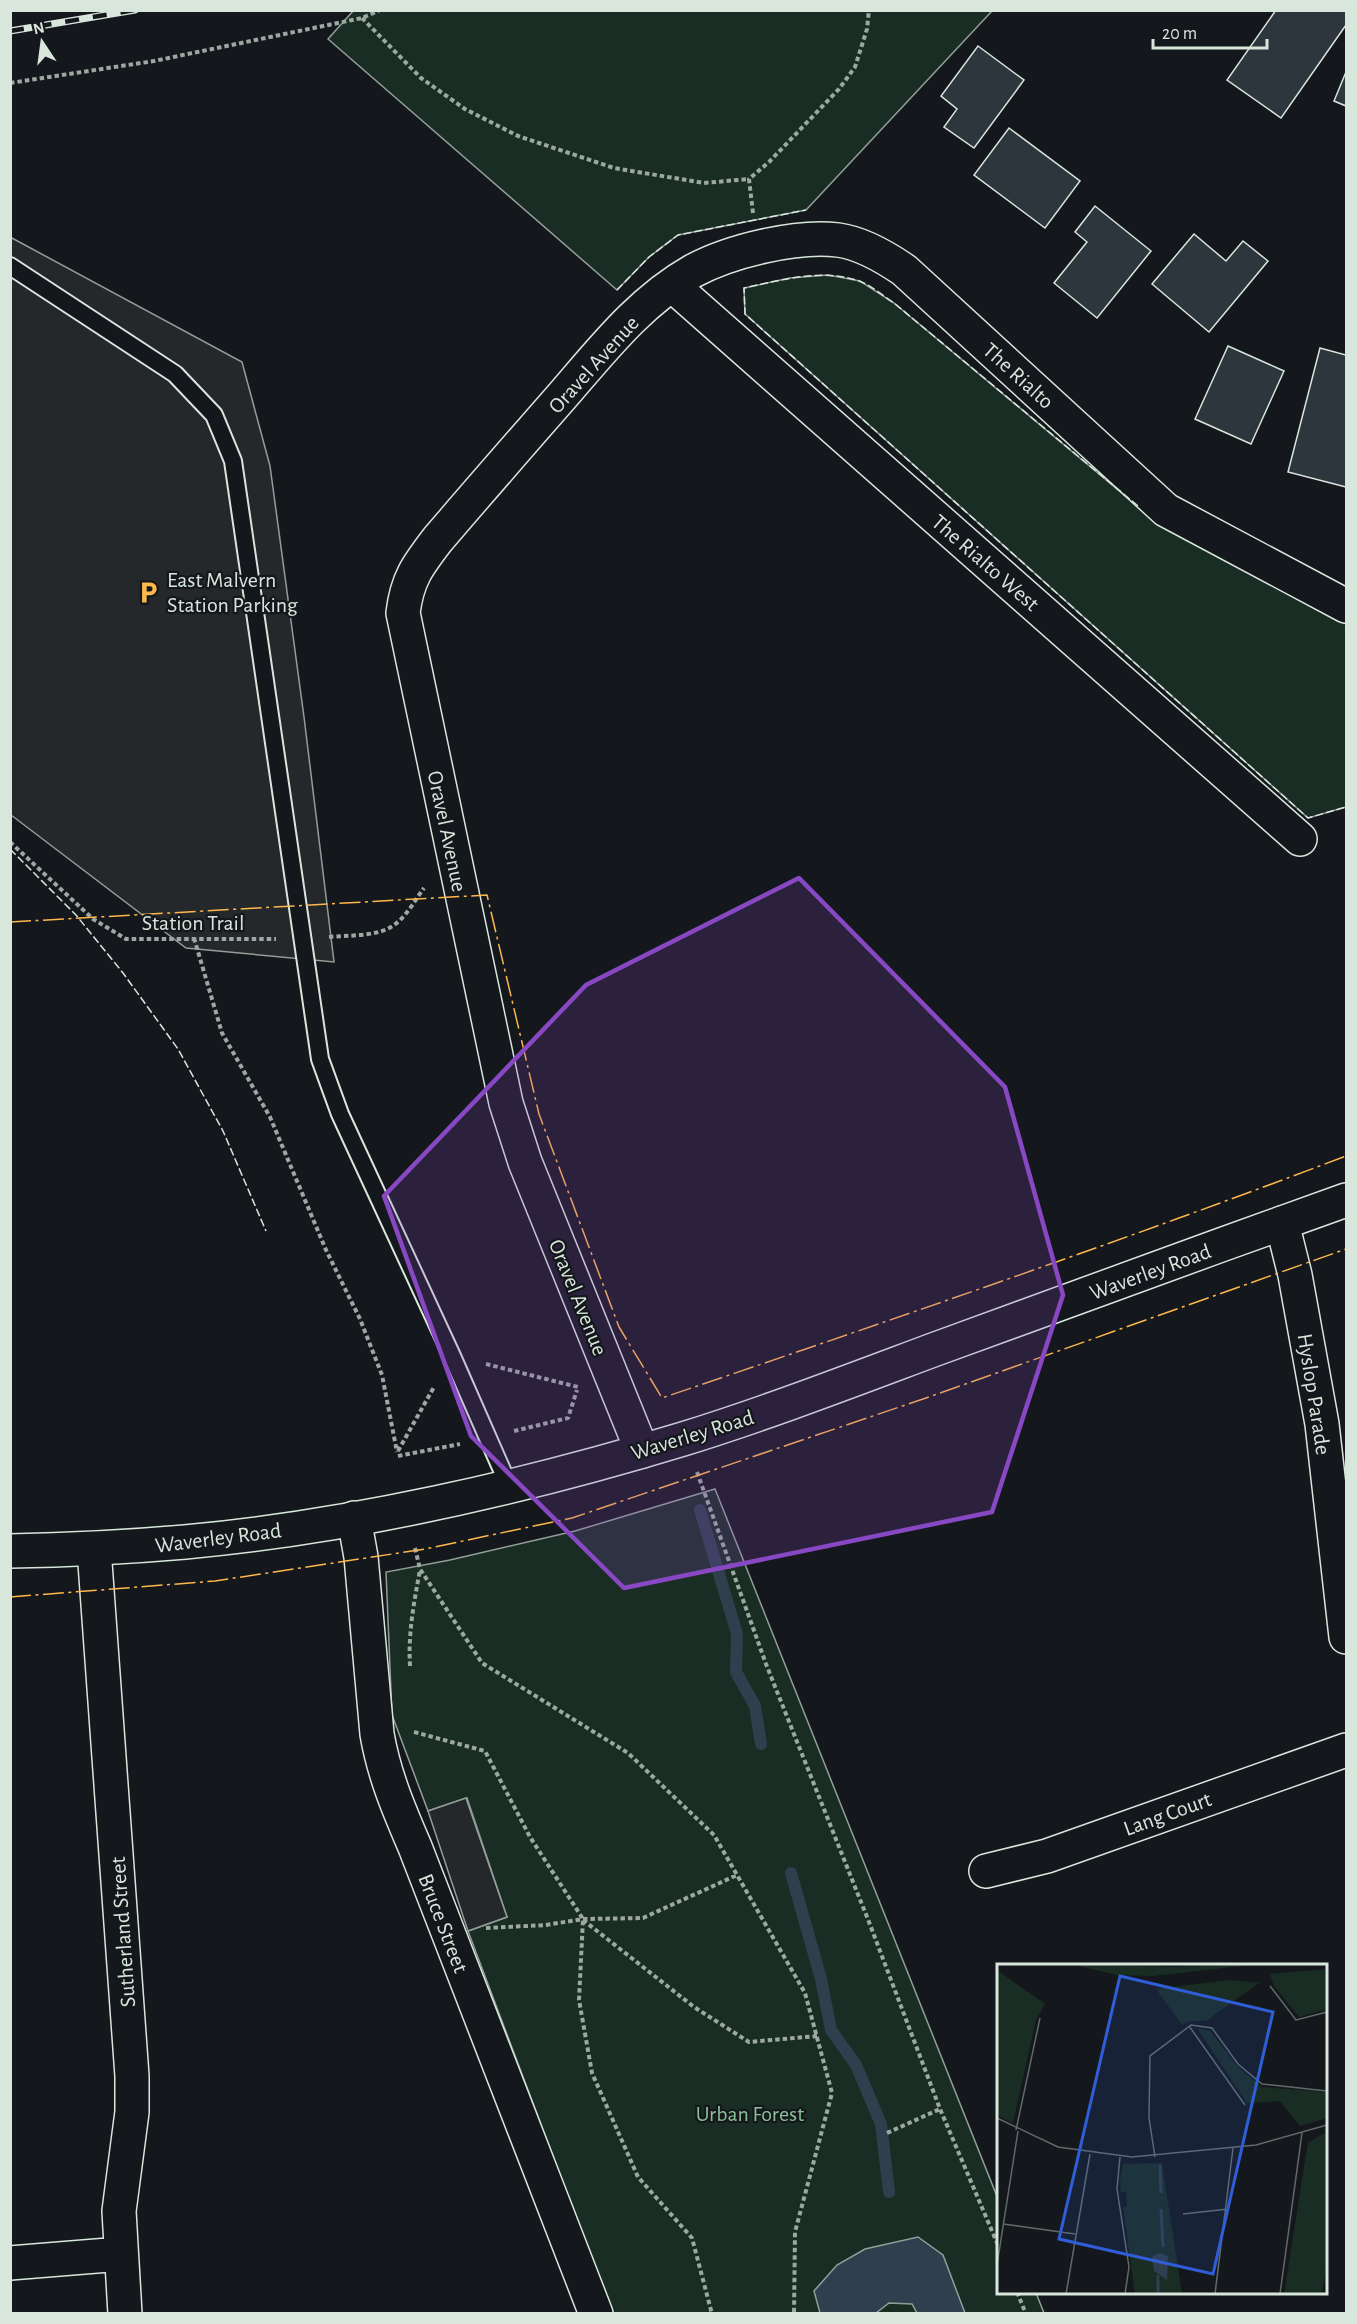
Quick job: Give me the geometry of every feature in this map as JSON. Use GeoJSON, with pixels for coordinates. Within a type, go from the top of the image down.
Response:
{"type":"FeatureCollection","features":[{"type":"Feature","properties":{"kind":"street","name":"The Rialto"},"geometry":{"type":"LineString","coordinates":[[672,285],[714,261],[790,242],[839,240],[874,252],[904,270],[1166,510],[1347,606]]}},
{"type":"Feature","properties":{"kind":"street","name":"The Rialto West"},"geometry":{"type":"LineString","coordinates":[[672,285],[1300,839]]}},
{"type":"Feature","properties":{"kind":"street","name":"Oravel Avenue"},"geometry":{"type":"LineString","coordinates":[[642,1450],[515,1135],[403,613],[405,595],[414,570],[438,539],[630,319],[672,285]]}},
{"type":"Feature","properties":{"kind":"street","name":"Waverley Road"},"geometry":{"type":"LineString","coordinates":[[10,1551],[94,1549],[187,1542],[269,1532],[354,1518],[509,1486],[685,1438],[801,1399],[1347,1200]]}},
{"type":"Feature","properties":{"kind":"street","name":"Hyslop Parade"},"geometry":{"type":"LineString","coordinates":[[1282,1223],[1295,1275],[1322,1424],[1347,1637]]}},
{"type":"Feature","properties":{"kind":"street","name":"Bruce Street"},"geometry":{"type":"LineString","coordinates":[[354,1518],[362,1557],[377,1734],[390,1790],[415,1847],[596,2313]]}},
{"type":"Feature","properties":{"kind":"street","name":"Sutherland Street"},"geometry":{"type":"LineString","coordinates":[[94,1549],[132,2076],[132,2112],[119,2211],[125,2313]]}},
{"type":"Feature","properties":{"kind":"street","name":"Lang Court"},"geometry":{"type":"LineString","coordinates":[[986,1871],[1056,1853],[1347,1750]]}},
{"type":"Feature","properties":{"kind":"street"},"geometry":{"type":"LineString","coordinates":[[10,2263],[121,2254]]}},
{"type":"Feature","properties":{"kind":"lane"},"geometry":{"type":"LineString","coordinates":[[10,266],[175,374],[214,415],[233,461],[320,1059],[340,1113],[509,1486]]}},
{"type":"Feature","properties":{"kind":"path"},"geometry":{"type":"LineString","coordinates":[[10,83],[154,61],[362,18],[380,10]]}},
{"type":"Feature","properties":{"kind":"path"},"geometry":{"type":"LineString","coordinates":[[362,18],[421,78],[465,109],[518,136],[614,168],[704,183],[748,179],[769,162],[839,89],[855,67],[867,29],[869,10]]}},
{"type":"Feature","properties":{"kind":"path"},"geometry":{"type":"LineString","coordinates":[[748,179],[752,209]]}},
{"type":"Feature","properties":{"kind":"path","name":"Station Trail"},"geometry":{"type":"LineString","coordinates":[[10,842],[93,919],[126,939],[303,939],[377,932],[393,926],[406,914],[452,847]]}},
{"type":"Feature","properties":{"kind":"path"},"geometry":{"type":"LineString","coordinates":[[194,938],[222,1033],[270,1117],[326,1250],[360,1319],[379,1366],[398,1454]]}},
{"type":"Feature","properties":{"kind":"path"},"geometry":{"type":"LineString","coordinates":[[398,1454],[489,1438],[568,1418],[597,1342]]}},
{"type":"Feature","properties":{"kind":"path"},"geometry":{"type":"LineString","coordinates":[[398,1454],[452,1356],[578,1387]]}},
{"type":"Feature","properties":{"kind":"path"},"geometry":{"type":"LineString","coordinates":[[685,1438],[766,1664],[869,1922],[940,2109],[997,2240]]}},
{"type":"Feature","properties":{"kind":"path"},"geometry":{"type":"LineString","coordinates":[[415,1548],[420,1569],[482,1663],[628,1753],[714,1835],[805,1993],[832,2093],[795,2232],[794,2313]]}},
{"type":"Feature","properties":{"kind":"path"},"geometry":{"type":"LineString","coordinates":[[411,1677],[409,1644],[420,1569]]}},
{"type":"Feature","properties":{"kind":"path"},"geometry":{"type":"LineString","coordinates":[[414,1721],[415,1741]]}},
{"type":"Feature","properties":{"kind":"path"},"geometry":{"type":"LineString","coordinates":[[414,1732],[485,1751],[531,1837],[583,1919],[694,2007],[749,2042],[818,2036]]}},
{"type":"Feature","properties":{"kind":"path"},"geometry":{"type":"LineString","coordinates":[[447,1931],[546,1925],[583,1919],[643,1918],[737,1875]]}},
{"type":"Feature","properties":{"kind":"path"},"geometry":{"type":"LineString","coordinates":[[583,1919],[579,2000],[592,2073],[638,2177],[692,2238],[712,2313]]}},
{"type":"Feature","properties":{"kind":"path"},"geometry":{"type":"LineString","coordinates":[[887,2133],[940,2109]]}},
{"type":"Feature","properties":{"kind":"path"},"geometry":{"type":"LineString","coordinates":[[1018,2294],[1026,2313]]}},
{"type":"Feature","properties":{"kind":"highlighted area"},"geometry":{"type":"Polygon","coordinates":[[[799,878],[1005,1087],[1063,1295],[992,1512],[624,1588],[471,1436],[384,1196],[586,985],[799,878]]]}},
{"type":"Feature","properties":{"kind":"green space"},"geometry":{"type":"Polygon","coordinates":[[[354,10],[992,11],[806,210],[678,235],[649,257],[617,290],[328,39],[354,10]]]}},
{"type":"Feature","properties":{"kind":"green space"},"geometry":{"type":"Polygon","coordinates":[[[828,275],[860,281],[894,303],[1159,524],[1346,624],[1346,807],[1308,818],[745,314],[744,288],[790,278],[828,275]]]}},
{"type":"Feature","properties":{"kind":"green space","name":"Urban Forest"},"geometry":{"type":"Polygon","coordinates":[[[715,1489],[997,2196],[997,2294],[1036,2294],[1044,2313],[612,2313],[468,1931],[507,1917],[467,1798],[428,1811],[392,1715],[386,1572],[450,1560],[575,1531],[715,1489]]]}},
{"type":"Feature","properties":{"kind":"shaded area","name":"East Malvern Station Parking"},"geometry":{"type":"Polygon","coordinates":[[[10,237],[242,362],[270,466],[334,962],[186,948],[11,815],[10,237]]]}},
{"type":"Feature","properties":{"kind":"shaded area"},"geometry":{"type":"Polygon","coordinates":[[[466,1798],[507,1917],[468,1931],[428,1811],[466,1798]]]}},
{"type":"Feature","properties":{"kind":"water"},"geometry":{"type":"Polygon","coordinates":[[[918,2237],[943,2255],[965,2313],[917,2313],[912,2304],[889,2303],[876,2313],[820,2313],[814,2291],[837,2265],[865,2249],[918,2237]]]}},
{"type":"Feature","properties":{"kind":"building"},"geometry":{"type":"Polygon","coordinates":[[[1276,10],[1346,10],[1346,25],[1281,118],[1227,80],[1276,10]]]}},
{"type":"Feature","properties":{"kind":"building"},"geometry":{"type":"Polygon","coordinates":[[[978,46],[1024,80],[974,148],[944,127],[957,109],[941,96],[978,46]]]}},
{"type":"Feature","properties":{"kind":"building"},"geometry":{"type":"Polygon","coordinates":[[[1346,72],[1346,106],[1334,101],[1346,72]]]}},
{"type":"Feature","properties":{"kind":"building"},"geometry":{"type":"Polygon","coordinates":[[[1009,128],[1080,181],[1045,228],[974,175],[1009,128]]]}},
{"type":"Feature","properties":{"kind":"building"},"geometry":{"type":"Polygon","coordinates":[[[1095,206],[1151,251],[1097,318],[1054,283],[1087,242],[1075,232],[1095,206]]]}},
{"type":"Feature","properties":{"kind":"building"},"geometry":{"type":"Polygon","coordinates":[[[1194,234],[1226,261],[1243,241],[1268,261],[1209,332],[1152,284],[1194,234]]]}},
{"type":"Feature","properties":{"kind":"building"},"geometry":{"type":"Polygon","coordinates":[[[1228,346],[1284,371],[1251,444],[1195,419],[1228,346]]]}},
{"type":"Feature","properties":{"kind":"building"},"geometry":{"type":"Polygon","coordinates":[[[1320,348],[1346,355],[1346,487],[1288,472],[1320,348]]]}},
{"type":"Feature","properties":{"kind":"waterway"},"geometry":{"type":"LineString","coordinates":[[700,1510],[737,1634],[736,1672],[755,1706],[761,1744]]}},
{"type":"Feature","properties":{"kind":"waterway"},"geometry":{"type":"LineString","coordinates":[[791,1873],[821,1979],[831,2030],[856,2065],[881,2124],[889,2192]]}},
{"type":"Feature","properties":{"kind":"railway"},"geometry":{"type":"LineString","coordinates":[[10,31],[135,10]]}},
{"type":"Feature","properties":{"kind":"fence"},"geometry":{"type":"LineString","coordinates":[[617,290],[649,257],[678,235],[806,210]]}},
{"type":"Feature","properties":{"kind":"fence"},"geometry":{"type":"LineString","coordinates":[[1138,506],[894,303],[868,285],[845,277],[816,275],[744,288],[745,314],[1308,818],[1346,807]]}},
{"type":"Feature","properties":{"kind":"fence"},"geometry":{"type":"LineString","coordinates":[[10,849],[76,915],[123,973],[178,1049],[223,1131],[266,1231]]}},
{"type":"Feature","properties":{"kind":"power"},"geometry":{"type":"LineString","coordinates":[[10,922],[487,895],[539,1114],[619,1327],[662,1398],[1091,1250],[1346,1156]]}},
{"type":"Feature","properties":{"kind":"power"},"geometry":{"type":"LineString","coordinates":[[10,1597],[215,1581],[425,1549],[572,1518],[926,1398],[1346,1249]]}},
{"type":"Feature","properties":{"kind":"place","name":"East Malvern Station Parking"},"geometry":{"type":"Point","coordinates":[149,592]}}]}
